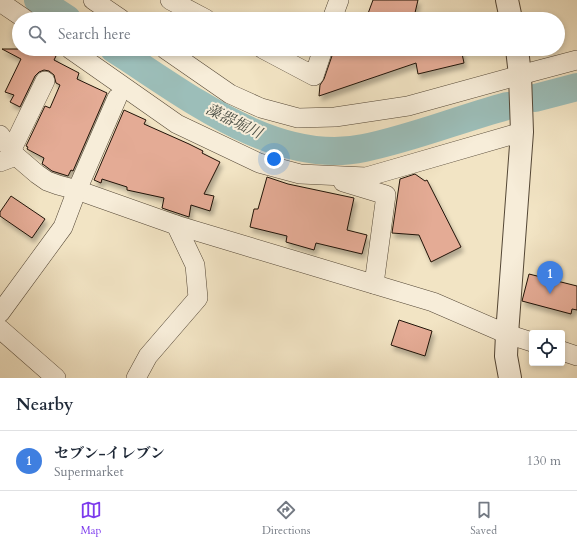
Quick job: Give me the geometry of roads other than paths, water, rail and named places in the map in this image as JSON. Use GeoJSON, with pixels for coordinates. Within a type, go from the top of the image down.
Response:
{"type":"FeatureCollection","features":[{"type":"Feature","properties":{"kind":"street"},"geometry":{"type":"LineString","coordinates":[[93,0],[111,12]]}},
{"type":"Feature","properties":{"kind":"street"},"geometry":{"type":"LineString","coordinates":[[170,0],[193,12]]}},
{"type":"Feature","properties":{"kind":"street"},"geometry":{"type":"LineString","coordinates":[[335,12],[339,0]]}},
{"type":"Feature","properties":{"kind":"street"},"geometry":{"type":"LineString","coordinates":[[507,0],[510,12]]}},
{"type":"Feature","properties":{"kind":"street"},"geometry":{"type":"LineString","coordinates":[[0,2],[15,12]]}},
{"type":"Feature","properties":{"kind":"street"},"geometry":{"type":"LineString","coordinates":[[80,56],[177,124],[259,163],[300,174],[366,177],[522,132]]}},
{"type":"Feature","properties":{"kind":"street"},"geometry":{"type":"LineString","coordinates":[[175,56],[230,94],[261,108],[298,118],[335,118],[408,106],[520,74],[577,60]]}},
{"type":"Feature","properties":{"kind":"street"},"geometry":{"type":"LineString","coordinates":[[276,56],[314,76],[321,56]]}},
{"type":"Feature","properties":{"kind":"street"},"geometry":{"type":"LineString","coordinates":[[510,378],[506,356],[507,334],[522,132],[518,56]]}},
{"type":"Feature","properties":{"kind":"street"},"geometry":{"type":"LineString","coordinates":[[45,81],[7,150],[47,181],[176,225],[433,302],[507,334],[529,341]]}},
{"type":"Feature","properties":{"kind":"street"},"geometry":{"type":"LineString","coordinates":[[0,313],[63,227],[77,190],[117,98]]}},
{"type":"Feature","properties":{"kind":"street"},"geometry":{"type":"LineString","coordinates":[[316,174],[386,195],[374,284]]}},
{"type":"Feature","properties":{"kind":"street"},"geometry":{"type":"LineString","coordinates":[[136,378],[148,356],[198,298],[195,264],[176,225]]}},
{"type":"Feature","properties":{"kind":"street"},"geometry":{"type":"LineString","coordinates":[[0,330],[56,378]]}},
{"type":"Feature","properties":{"kind":"street"},"geometry":{"type":"LineString","coordinates":[[565,352],[577,356]]}},
{"type":"Feature","properties":{"kind":"waterway","name":"藻器堀川"},"geometry":{"type":"LineString","coordinates":[[38,0],[56,12]]}},
{"type":"Feature","properties":{"kind":"waterway","name":"藻器堀川"},"geometry":{"type":"LineString","coordinates":[[125,56],[170,86],[232,122],[265,137],[297,147],[331,151],[364,148],[400,139],[507,106]]}},
{"type":"Feature","properties":{"kind":"waterway","name":"藻器堀川"},"geometry":{"type":"LineString","coordinates":[[535,98],[577,87]]}},
{"type":"Feature","properties":{"kind":"place","name":"セブン-イレブン"},"geometry":{"type":"Point","coordinates":[550,294]}}]}
